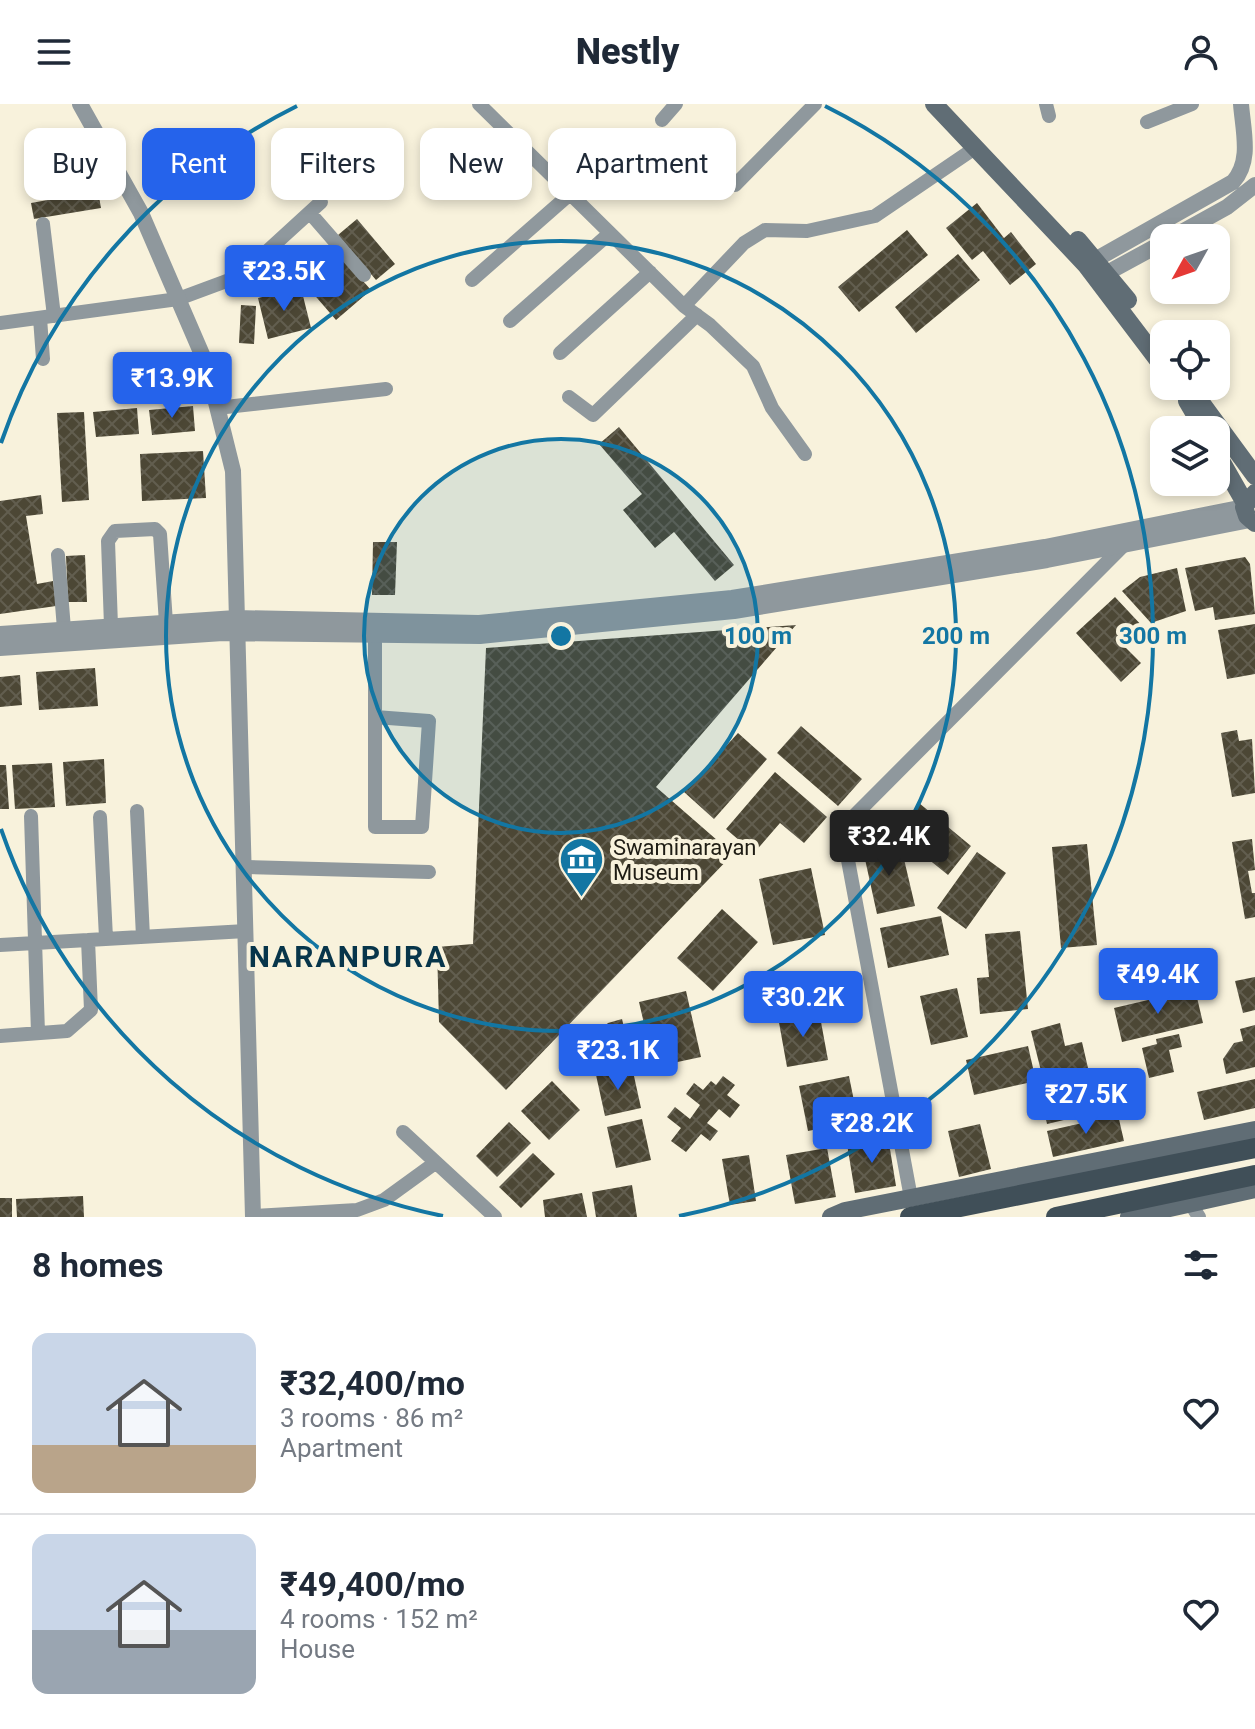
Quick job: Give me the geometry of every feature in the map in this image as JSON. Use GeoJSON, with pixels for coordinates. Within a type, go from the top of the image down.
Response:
{"type":"FeatureCollection","features":[{"type":"Feature","properties":{"kind":"main road"},"geometry":{"type":"LineString","coordinates":[[943,111],[979,144],[1096,269],[1150,333]]}},
{"type":"Feature","properties":{"kind":"main road"},"geometry":{"type":"LineString","coordinates":[[1096,269],[1150,348]]}},
{"type":"Feature","properties":{"kind":"main road"},"geometry":{"type":"LineString","coordinates":[[1199,400],[1255,476]]}},
{"type":"Feature","properties":{"kind":"main road"},"geometry":{"type":"LineString","coordinates":[[1230,475],[1250,509]]}},
{"type":"Feature","properties":{"kind":"main road"},"geometry":{"type":"LineString","coordinates":[[911,1208],[1255,1130]]}},
{"type":"Feature","properties":{"kind":"main road"},"geometry":{"type":"LineString","coordinates":[[831,1217],[845,1211],[911,1208],[1255,1148]]}},
{"type":"Feature","properties":{"kind":"main road"},"geometry":{"type":"LineString","coordinates":[[1056,1217],[1255,1175]]}},
{"type":"Feature","properties":{"kind":"main road"},"geometry":{"type":"LineString","coordinates":[[1129,1217],[1198,1213],[1255,1189]]}},
{"type":"Feature","properties":{"kind":"street"},"geometry":{"type":"LineString","coordinates":[[80,104],[141,213],[207,366],[233,471],[253,1217],[357,1210],[384,1200],[435,1163]]}},
{"type":"Feature","properties":{"kind":"street"},"geometry":{"type":"LineString","coordinates":[[479,104],[548,172]]}},
{"type":"Feature","properties":{"kind":"street"},"geometry":{"type":"LineString","coordinates":[[662,120],[676,104]]}},
{"type":"Feature","properties":{"kind":"street"},"geometry":{"type":"LineString","coordinates":[[736,184],[815,104]]}},
{"type":"Feature","properties":{"kind":"street"},"geometry":{"type":"LineString","coordinates":[[1147,122],[1192,104]]}},
{"type":"Feature","properties":{"kind":"street"},"geometry":{"type":"LineString","coordinates":[[1096,269],[1248,173],[1241,104]]}},
{"type":"Feature","properties":{"kind":"street"},"geometry":{"type":"LineString","coordinates":[[569,397],[593,415],[690,311],[744,243],[765,230],[807,231],[875,216],[979,144]]}},
{"type":"Feature","properties":{"kind":"street"},"geometry":{"type":"LineString","coordinates":[[1196,224],[1227,207],[1255,185]]}},
{"type":"Feature","properties":{"kind":"street"},"geometry":{"type":"LineString","coordinates":[[472,280],[563,200]]}},
{"type":"Feature","properties":{"kind":"street"},"geometry":{"type":"LineString","coordinates":[[576,200],[690,311],[753,366],[772,408],[805,454]]}},
{"type":"Feature","properties":{"kind":"street"},"geometry":{"type":"LineString","coordinates":[[0,323],[178,299],[240,276],[316,208],[364,275]]}},
{"type":"Feature","properties":{"kind":"street"},"geometry":{"type":"LineString","coordinates":[[43,224],[47,317],[43,359]]}},
{"type":"Feature","properties":{"kind":"street"},"geometry":{"type":"LineString","coordinates":[[510,321],[610,233]]}},
{"type":"Feature","properties":{"kind":"street"},"geometry":{"type":"LineString","coordinates":[[1096,269],[1150,248]]}},
{"type":"Feature","properties":{"kind":"street"},"geometry":{"type":"LineString","coordinates":[[560,353],[650,272]]}},
{"type":"Feature","properties":{"kind":"street"},"geometry":{"type":"LineString","coordinates":[[217,408],[386,389]]}},
{"type":"Feature","properties":{"kind":"street"},"geometry":{"type":"LineString","coordinates":[[0,648],[238,626],[479,623],[732,598],[1045,547],[1250,509]]}},
{"type":"Feature","properties":{"kind":"street"},"geometry":{"type":"LineString","coordinates":[[0,634],[166,623],[375,635],[480,636],[734,611],[1123,546],[1250,509]]}},
{"type":"Feature","properties":{"kind":"street"},"geometry":{"type":"LineString","coordinates":[[111,626],[108,541],[115,531],[155,529],[160,534],[166,623]]}},
{"type":"Feature","properties":{"kind":"street"},"geometry":{"type":"LineString","coordinates":[[911,1208],[842,828],[1123,546]]}},
{"type":"Feature","properties":{"kind":"street"},"geometry":{"type":"LineString","coordinates":[[58,555],[64,629]]}},
{"type":"Feature","properties":{"kind":"street"},"geometry":{"type":"LineString","coordinates":[[375,635],[375,717],[375,827],[422,827],[429,721],[375,717]]}},
{"type":"Feature","properties":{"kind":"street"},"geometry":{"type":"LineString","coordinates":[[137,811],[143,937]]}},
{"type":"Feature","properties":{"kind":"street"},"geometry":{"type":"LineString","coordinates":[[31,816],[38,1033]]}},
{"type":"Feature","properties":{"kind":"street"},"geometry":{"type":"LineString","coordinates":[[100,817],[106,938]]}},
{"type":"Feature","properties":{"kind":"street"},"geometry":{"type":"LineString","coordinates":[[246,867],[429,872]]}},
{"type":"Feature","properties":{"kind":"street"},"geometry":{"type":"LineString","coordinates":[[0,945],[246,931]]}},
{"type":"Feature","properties":{"kind":"street"},"geometry":{"type":"LineString","coordinates":[[0,1036],[67,1031],[91,1010],[88,940]]}},
{"type":"Feature","properties":{"kind":"street"},"geometry":{"type":"LineString","coordinates":[[403,1132],[495,1217]]}},
{"type":"Feature","properties":{"kind":"building"},"geometry":{"type":"Polygon","coordinates":[[[100,200],[101,208],[34,219],[31,203],[100,200]]]}},
{"type":"Feature","properties":{"kind":"building"},"geometry":{"type":"Polygon","coordinates":[[[977,203],[1004,238],[1011,232],[1036,264],[1010,285],[983,251],[972,260],[946,228],[977,203]]]}},
{"type":"Feature","properties":{"kind":"building"},"geometry":{"type":"Polygon","coordinates":[[[357,219],[395,264],[376,280],[338,235],[357,219]]]}},
{"type":"Feature","properties":{"kind":"building"},"geometry":{"type":"Polygon","coordinates":[[[907,230],[928,255],[859,312],[838,287],[907,230]]]}},
{"type":"Feature","properties":{"kind":"building"},"geometry":{"type":"Polygon","coordinates":[[[958,254],[980,280],[916,333],[895,307],[958,254]]]}},
{"type":"Feature","properties":{"kind":"building"},"geometry":{"type":"Polygon","coordinates":[[[340,255],[371,290],[336,320],[305,284],[340,255]]]}},
{"type":"Feature","properties":{"kind":"building"},"geometry":{"type":"Polygon","coordinates":[[[301,288],[311,328],[268,339],[258,298],[301,288]]]}},
{"type":"Feature","properties":{"kind":"building"},"geometry":{"type":"Polygon","coordinates":[[[241,305],[256,306],[254,344],[239,343],[241,305]]]}},
{"type":"Feature","properties":{"kind":"building"},"geometry":{"type":"Polygon","coordinates":[[[193,406],[195,431],[152,435],[149,410],[193,406]]]}},
{"type":"Feature","properties":{"kind":"building"},"geometry":{"type":"Polygon","coordinates":[[[137,408],[139,434],[96,437],[93,412],[137,408]]]}},
{"type":"Feature","properties":{"kind":"building"},"geometry":{"type":"Polygon","coordinates":[[[84,412],[89,500],[62,502],[57,413],[84,412]]]}},
{"type":"Feature","properties":{"kind":"building"},"geometry":{"type":"Polygon","coordinates":[[[619,427],[734,565],[715,581],[674,532],[655,548],[623,510],[642,494],[599,444],[619,427]]]}},
{"type":"Feature","properties":{"kind":"building"},"geometry":{"type":"Polygon","coordinates":[[[203,451],[206,498],[142,501],[140,454],[203,451]]]}},
{"type":"Feature","properties":{"kind":"building"},"geometry":{"type":"Polygon","coordinates":[[[41,495],[43,514],[26,516],[37,584],[53,581],[56,606],[0,614],[0,501],[41,495]]]}},
{"type":"Feature","properties":{"kind":"building"},"geometry":{"type":"Polygon","coordinates":[[[373,542],[397,542],[395,595],[372,595],[373,542]]]}},
{"type":"Feature","properties":{"kind":"building"},"geometry":{"type":"Polygon","coordinates":[[[85,555],[87,602],[68,602],[66,556],[85,555]]]}},
{"type":"Feature","properties":{"kind":"building"},"geometry":{"type":"Polygon","coordinates":[[[1245,557],[1250,564],[1255,614],[1215,620],[1213,607],[1195,611],[1185,568],[1245,557]]]}},
{"type":"Feature","properties":{"kind":"building"},"geometry":{"type":"Polygon","coordinates":[[[1177,568],[1186,611],[1151,623],[1122,591],[1140,577],[1177,568]]]}},
{"type":"Feature","properties":{"kind":"building"},"geometry":{"type":"Polygon","coordinates":[[[1115,597],[1144,628],[1125,647],[1141,663],[1121,682],[1076,633],[1115,597]]]}},
{"type":"Feature","properties":{"kind":"building"},"geometry":{"type":"Polygon","coordinates":[[[1255,624],[1255,674],[1227,679],[1218,630],[1255,624]]]}},
{"type":"Feature","properties":{"kind":"building","name":"Swaminarayan Museum"},"geometry":{"type":"Polygon","coordinates":[[[796,625],[656,787],[733,854],[506,1090],[439,1022],[437,947],[473,944],[486,648],[796,625]]]}},
{"type":"Feature","properties":{"kind":"building"},"geometry":{"type":"Polygon","coordinates":[[[95,668],[98,706],[39,710],[36,672],[95,668]]]}},
{"type":"Feature","properties":{"kind":"building"},"geometry":{"type":"Polygon","coordinates":[[[20,675],[22,705],[0,707],[0,677],[20,675]]]}},
{"type":"Feature","properties":{"kind":"building"},"geometry":{"type":"Polygon","coordinates":[[[801,726],[862,779],[838,806],[777,753],[801,726]]]}},
{"type":"Feature","properties":{"kind":"building"},"geometry":{"type":"Polygon","coordinates":[[[1237,730],[1239,741],[1252,739],[1255,793],[1232,797],[1221,733],[1237,730]]]}},
{"type":"Feature","properties":{"kind":"building"},"geometry":{"type":"Polygon","coordinates":[[[738,733],[767,759],[714,819],[684,792],[738,733]]]}},
{"type":"Feature","properties":{"kind":"building"},"geometry":{"type":"Polygon","coordinates":[[[104,759],[106,803],[66,806],[63,762],[104,759]]]}},
{"type":"Feature","properties":{"kind":"building"},"geometry":{"type":"Polygon","coordinates":[[[52,763],[55,807],[15,809],[12,765],[52,763]]]}},
{"type":"Feature","properties":{"kind":"building"},"geometry":{"type":"Polygon","coordinates":[[[0,765],[6,765],[9,809],[0,809],[0,765]]]}},
{"type":"Feature","properties":{"kind":"building"},"geometry":{"type":"Polygon","coordinates":[[[775,772],[827,817],[804,843],[780,823],[754,853],[726,829],[775,772]]]}},
{"type":"Feature","properties":{"kind":"building"},"geometry":{"type":"Polygon","coordinates":[[[919,803],[971,846],[948,875],[896,833],[919,803]]]}},
{"type":"Feature","properties":{"kind":"building"},"geometry":{"type":"Polygon","coordinates":[[[1252,839],[1255,870],[1248,871],[1252,893],[1255,893],[1255,917],[1245,919],[1232,842],[1252,839]]]}},
{"type":"Feature","properties":{"kind":"building"},"geometry":{"type":"Polygon","coordinates":[[[900,842],[915,906],[877,914],[863,850],[900,842]]]}},
{"type":"Feature","properties":{"kind":"building"},"geometry":{"type":"Polygon","coordinates":[[[1087,844],[1097,945],[1061,948],[1052,847],[1087,844]]]}},
{"type":"Feature","properties":{"kind":"building"},"geometry":{"type":"Polygon","coordinates":[[[977,852],[1006,873],[966,929],[937,908],[977,852]]]}},
{"type":"Feature","properties":{"kind":"building"},"geometry":{"type":"Polygon","coordinates":[[[811,868],[825,935],[773,945],[759,879],[811,868]]]}},
{"type":"Feature","properties":{"kind":"building"},"geometry":{"type":"Polygon","coordinates":[[[722,909],[758,942],[713,991],[677,958],[722,909]]]}},
{"type":"Feature","properties":{"kind":"building"},"geometry":{"type":"Polygon","coordinates":[[[941,916],[949,955],[888,968],[880,928],[941,916]]]}},
{"type":"Feature","properties":{"kind":"building"},"geometry":{"type":"Polygon","coordinates":[[[1020,931],[1028,1009],[980,1014],[977,978],[989,977],[985,934],[1020,931]]]}},
{"type":"Feature","properties":{"kind":"building"},"geometry":{"type":"Polygon","coordinates":[[[1255,977],[1255,1010],[1243,1013],[1235,981],[1255,977]]]}},
{"type":"Feature","properties":{"kind":"building"},"geometry":{"type":"Polygon","coordinates":[[[957,988],[968,1037],[931,1045],[920,996],[957,988]]]}},
{"type":"Feature","properties":{"kind":"building"},"geometry":{"type":"Polygon","coordinates":[[[1195,989],[1203,1023],[1122,1042],[1114,1008],[1195,989]]]}},
{"type":"Feature","properties":{"kind":"building"},"geometry":{"type":"Polygon","coordinates":[[[686,991],[701,1057],[654,1067],[639,1002],[686,991]]]}},
{"type":"Feature","properties":{"kind":"building"},"geometry":{"type":"Polygon","coordinates":[[[819,1011],[828,1060],[787,1067],[778,1017],[819,1011]]]}},
{"type":"Feature","properties":{"kind":"building"},"geometry":{"type":"Polygon","coordinates":[[[622,1019],[632,1060],[596,1068],[592,1038],[608,1023],[622,1019]]]}},
{"type":"Feature","properties":{"kind":"building"},"geometry":{"type":"Polygon","coordinates":[[[1060,1023],[1065,1046],[1082,1042],[1088,1068],[1043,1079],[1031,1031],[1060,1023]]]}},
{"type":"Feature","properties":{"kind":"building"},"geometry":{"type":"Polygon","coordinates":[[[1255,1025],[1255,1067],[1226,1074],[1223,1059],[1234,1043],[1243,1041],[1240,1029],[1255,1025]]]}},
{"type":"Feature","properties":{"kind":"building"},"geometry":{"type":"Polygon","coordinates":[[[1179,1034],[1182,1047],[1169,1050],[1174,1072],[1149,1078],[1142,1048],[1157,1044],[1156,1039],[1179,1034]]]}},
{"type":"Feature","properties":{"kind":"building"},"geometry":{"type":"Polygon","coordinates":[[[1028,1046],[1036,1081],[974,1095],[966,1060],[1028,1046]]]}},
{"type":"Feature","properties":{"kind":"building"},"geometry":{"type":"Polygon","coordinates":[[[632,1067],[641,1108],[605,1116],[596,1075],[632,1067]]]}},
{"type":"Feature","properties":{"kind":"building"},"geometry":{"type":"Polygon","coordinates":[[[723,1076],[735,1085],[727,1095],[740,1105],[730,1118],[719,1109],[707,1123],[718,1131],[710,1141],[701,1134],[686,1152],[671,1141],[681,1128],[667,1117],[675,1107],[690,1119],[700,1105],[686,1094],[694,1083],[703,1090],[711,1081],[716,1085],[723,1076]]]}},
{"type":"Feature","properties":{"kind":"building"},"geometry":{"type":"Polygon","coordinates":[[[849,1076],[858,1121],[808,1131],[799,1086],[849,1076]]]}},
{"type":"Feature","properties":{"kind":"building"},"geometry":{"type":"Polygon","coordinates":[[[1255,1079],[1255,1108],[1204,1120],[1197,1092],[1255,1079]]]}},
{"type":"Feature","properties":{"kind":"building"},"geometry":{"type":"Polygon","coordinates":[[[552,1081],[580,1110],[549,1140],[521,1111],[552,1081]]]}},
{"type":"Feature","properties":{"kind":"building"},"geometry":{"type":"Polygon","coordinates":[[[1074,1086],[1081,1116],[1047,1124],[1040,1094],[1074,1086]]]}},
{"type":"Feature","properties":{"kind":"building"},"geometry":{"type":"Polygon","coordinates":[[[1118,1115],[1124,1141],[1053,1157],[1047,1131],[1118,1115]]]}},
{"type":"Feature","properties":{"kind":"building"},"geometry":{"type":"Polygon","coordinates":[[[642,1119],[651,1160],[616,1168],[607,1127],[642,1119]]]}},
{"type":"Feature","properties":{"kind":"building"},"geometry":{"type":"Polygon","coordinates":[[[509,1122],[531,1143],[497,1177],[476,1156],[509,1122]]]}},
{"type":"Feature","properties":{"kind":"building"},"geometry":{"type":"Polygon","coordinates":[[[980,1124],[991,1169],[959,1177],[948,1131],[980,1124]]]}},
{"type":"Feature","properties":{"kind":"building"},"geometry":{"type":"Polygon","coordinates":[[[888,1137],[896,1186],[855,1193],[847,1144],[888,1137]]]}},
{"type":"Feature","properties":{"kind":"building"},"geometry":{"type":"Polygon","coordinates":[[[827,1148],[836,1197],[795,1204],[786,1155],[827,1148]]]}},
{"type":"Feature","properties":{"kind":"building"},"geometry":{"type":"Polygon","coordinates":[[[533,1153],[555,1174],[521,1208],[499,1187],[533,1153]]]}},
{"type":"Feature","properties":{"kind":"building"},"geometry":{"type":"Polygon","coordinates":[[[749,1155],[756,1201],[730,1205],[722,1159],[749,1155]]]}},
{"type":"Feature","properties":{"kind":"building"},"geometry":{"type":"Polygon","coordinates":[[[632,1185],[637,1217],[596,1217],[592,1192],[632,1185]]]}},
{"type":"Feature","properties":{"kind":"building"},"geometry":{"type":"Polygon","coordinates":[[[582,1193],[587,1217],[545,1217],[543,1200],[582,1193]]]}},
{"type":"Feature","properties":{"kind":"building"},"geometry":{"type":"Polygon","coordinates":[[[83,1196],[84,1217],[17,1217],[16,1199],[83,1196]]]}},
{"type":"Feature","properties":{"kind":"building"},"geometry":{"type":"Polygon","coordinates":[[[0,1198],[12,1198],[12,1217],[0,1217],[0,1198]]]}},
{"type":"Feature","properties":{"kind":"place","name":"Swaminarayan Museum"},"geometry":{"type":"Point","coordinates":[582,899]}},
{"type":"Feature","properties":{"kind":"district","name":"NARANPURA"},"geometry":{"type":"Point","coordinates":[348,956]}}]}
